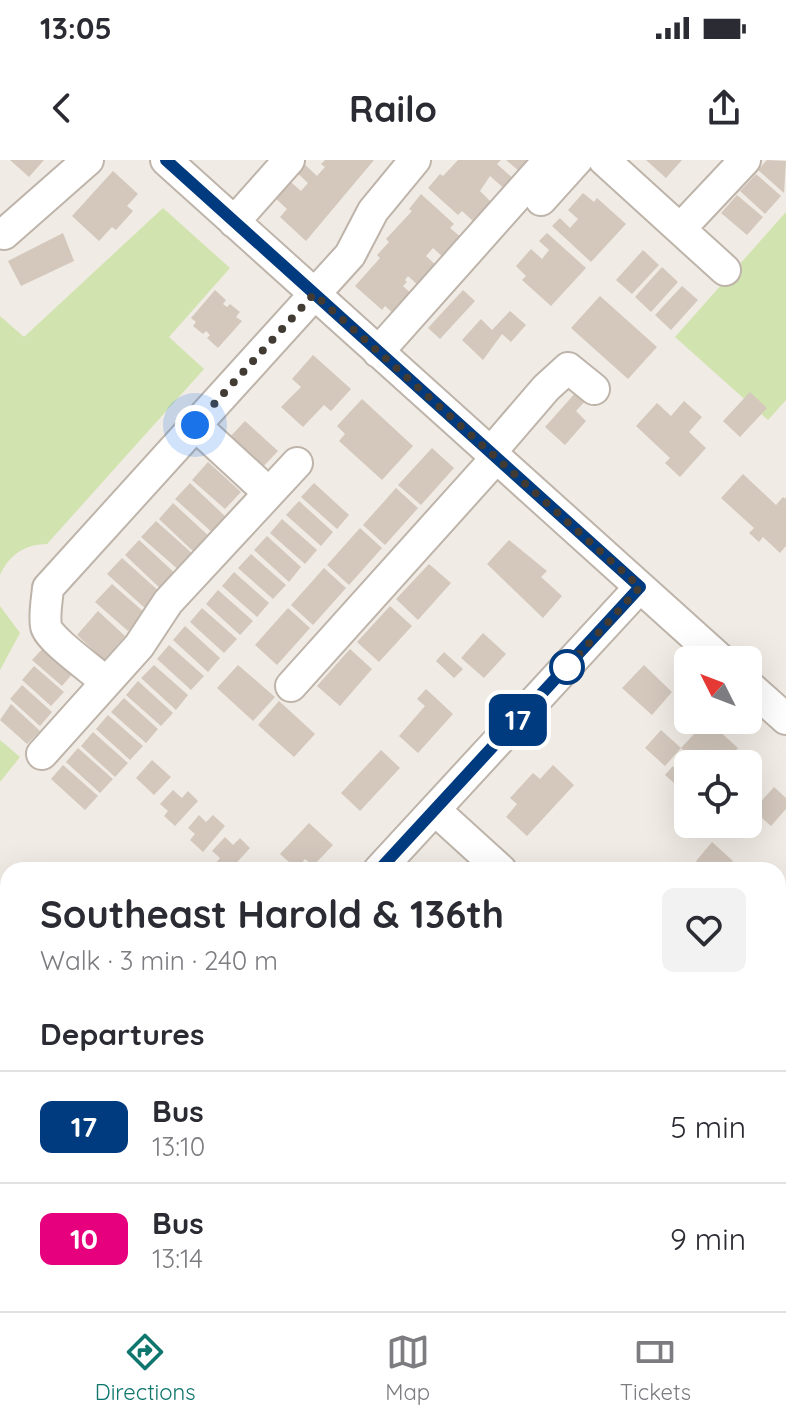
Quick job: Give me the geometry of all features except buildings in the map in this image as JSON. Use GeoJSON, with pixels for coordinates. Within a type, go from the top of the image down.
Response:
{"type":"FeatureCollection","features":[{"type":"Feature","properties":{"kind":"street"},"geometry":{"type":"LineString","coordinates":[[4,234],[88,160]]}},
{"type":"Feature","properties":{"kind":"street"},"geometry":{"type":"LineString","coordinates":[[166,160],[705,646]]}},
{"type":"Feature","properties":{"kind":"street"},"geometry":{"type":"LineString","coordinates":[[234,222],[289,160]]}},
{"type":"Feature","properties":{"kind":"street"},"geometry":{"type":"LineString","coordinates":[[106,682],[80,658],[52,640],[46,629],[48,588],[350,255],[373,211],[415,160]]}},
{"type":"Feature","properties":{"kind":"street"},"geometry":{"type":"LineString","coordinates":[[378,352],[549,160]]}},
{"type":"Feature","properties":{"kind":"street"},"geometry":{"type":"LineString","coordinates":[[497,249],[577,160]]}},
{"type":"Feature","properties":{"kind":"street"},"geometry":{"type":"LineString","coordinates":[[604,160],[725,270]]}},
{"type":"Feature","properties":{"kind":"street"},"geometry":{"type":"LineString","coordinates":[[680,229],[745,160]]}},
{"type":"Feature","properties":{"kind":"street"},"geometry":{"type":"LineString","coordinates":[[291,686],[494,455],[546,388],[568,368],[594,389]]}},
{"type":"Feature","properties":{"kind":"street"},"geometry":{"type":"LineString","coordinates":[[195,425],[269,493]]}},
{"type":"Feature","properties":{"kind":"street"},"geometry":{"type":"LineString","coordinates":[[42,754],[139,646],[168,602],[297,463]]}},
{"type":"Feature","properties":{"kind":"street"},"geometry":{"type":"LineString","coordinates":[[386,862],[640,587]]}},
{"type":"Feature","properties":{"kind":"street"},"geometry":{"type":"LineString","coordinates":[[762,698],[786,719]]}},
{"type":"Feature","properties":{"kind":"street"},"geometry":{"type":"LineString","coordinates":[[435,810],[492,862]]}},
{"type":"Feature","properties":{"kind":"green space"},"geometry":{"type":"Polygon","coordinates":[[[163,208],[230,268],[169,337],[204,369],[47,544],[19,552],[0,575],[0,316],[24,337],[163,208]]]}},
{"type":"Feature","properties":{"kind":"green space"},"geometry":{"type":"Polygon","coordinates":[[[786,212],[786,400],[768,420],[675,337],[786,212]]]}},
{"type":"Feature","properties":{"kind":"green space"},"geometry":{"type":"Polygon","coordinates":[[[0,606],[20,633],[0,670],[0,606]]]}},
{"type":"Feature","properties":{"kind":"green space"},"geometry":{"type":"Polygon","coordinates":[[[0,740],[20,757],[0,782],[0,740]]]}},
{"type":"Feature","properties":{"kind":"bus line","name":"17"},"geometry":{"type":"LineString","coordinates":[[166,160],[640,587],[386,862]]}},
{"type":"Feature","properties":{"kind":"route"},"geometry":{"type":"LineString","coordinates":[[195,425],[314,294],[640,587],[563,672],[567,667]]}}]}
